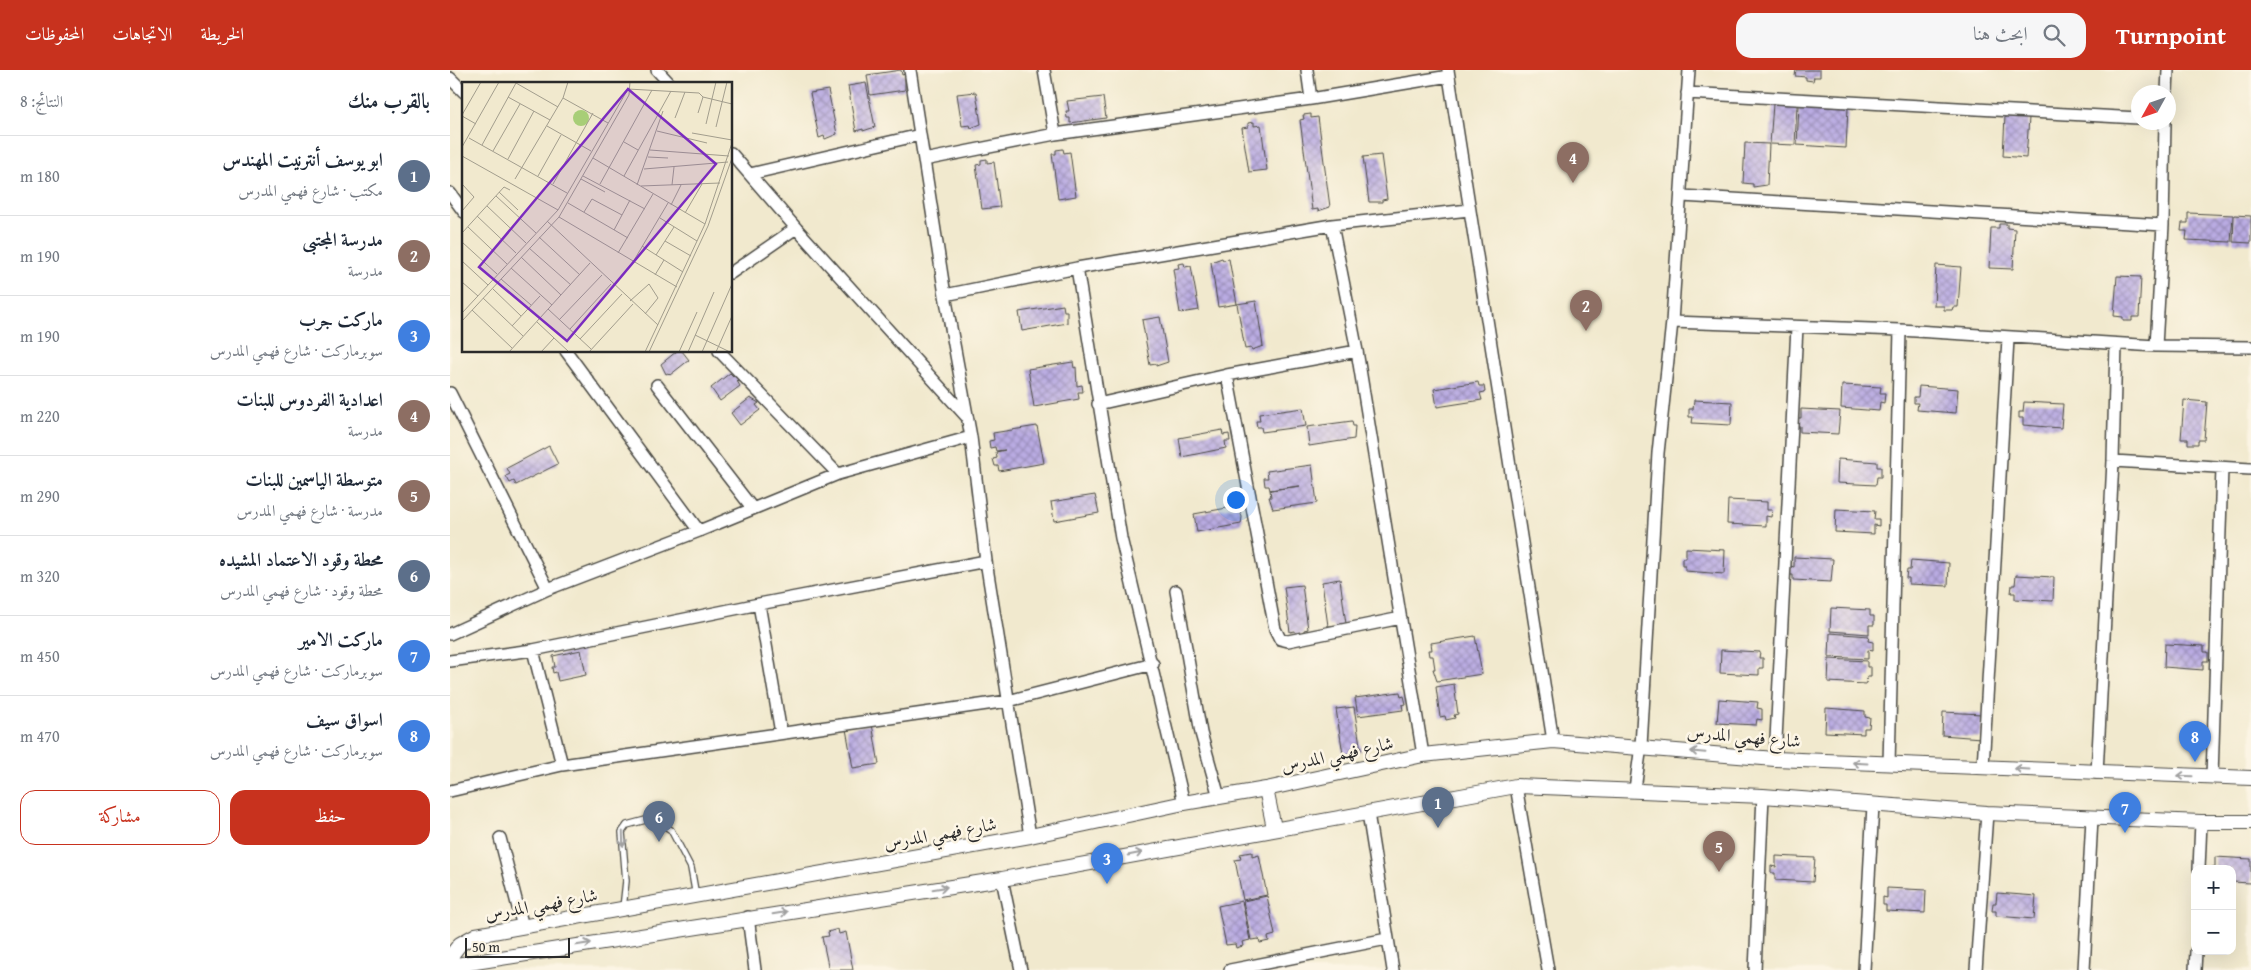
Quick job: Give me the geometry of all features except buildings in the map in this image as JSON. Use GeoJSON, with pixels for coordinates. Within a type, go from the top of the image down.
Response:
{"type":"FeatureCollection","features":[{"type":"Feature","properties":{"kind":"street"},"geometry":{"type":"LineString","coordinates":[[657,70],[668,82]]}},
{"type":"Feature","properties":{"kind":"street"},"geometry":{"type":"LineString","coordinates":[[910,70],[945,295],[971,437],[986,561],[1030,836]]}},
{"type":"Feature","properties":{"kind":"street"},"geometry":{"type":"LineString","coordinates":[[1044,70],[1055,134]]}},
{"type":"Feature","properties":{"kind":"street"},"geometry":{"type":"LineString","coordinates":[[1307,70],[1311,99]]}},
{"type":"Feature","properties":{"kind":"street"},"geometry":{"type":"LineString","coordinates":[[1635,790],[1641,746],[1658,453],[1672,322],[1689,70]]}},
{"type":"Feature","properties":{"kind":"street"},"geometry":{"type":"LineString","coordinates":[[2167,85],[2168,70]]}},
{"type":"Feature","properties":{"kind":"street"},"geometry":{"type":"LineString","coordinates":[[924,160],[1055,134],[1311,99],[1449,73],[1552,740]]}},
{"type":"Feature","properties":{"kind":"street"},"geometry":{"type":"LineString","coordinates":[[450,78],[462,90]]}},
{"type":"Feature","properties":{"kind":"street"},"geometry":{"type":"LineString","coordinates":[[1688,93],[2131,118]]}},
{"type":"Feature","properties":{"kind":"street"},"geometry":{"type":"LineString","coordinates":[[2156,346],[2163,225],[2164,130]]}},
{"type":"Feature","properties":{"kind":"street"},"geometry":{"type":"LineString","coordinates":[[750,174],[920,135]]}},
{"type":"Feature","properties":{"kind":"street"},"geometry":{"type":"LineString","coordinates":[[732,154],[796,228],[966,416]]}},
{"type":"Feature","properties":{"kind":"street"},"geometry":{"type":"LineString","coordinates":[[450,193],[462,209]]}},
{"type":"Feature","properties":{"kind":"street"},"geometry":{"type":"LineString","coordinates":[[1682,196],[2163,225]]}},
{"type":"Feature","properties":{"kind":"street"},"geometry":{"type":"LineString","coordinates":[[945,295],[1077,268],[1332,224],[1470,210]]}},
{"type":"Feature","properties":{"kind":"street"},"geometry":{"type":"LineString","coordinates":[[1332,224],[1357,351],[1423,755]]}},
{"type":"Feature","properties":{"kind":"street"},"geometry":{"type":"LineString","coordinates":[[732,272],[796,228]]}},
{"type":"Feature","properties":{"kind":"street"},"geometry":{"type":"LineString","coordinates":[[1077,268],[1120,538],[1152,664],[1184,803]]}},
{"type":"Feature","properties":{"kind":"street"},"geometry":{"type":"LineString","coordinates":[[1672,322],[1900,330],[2156,346],[2251,347]]}},
{"type":"Feature","properties":{"kind":"street"},"geometry":{"type":"LineString","coordinates":[[1775,759],[1797,327]]}},
{"type":"Feature","properties":{"kind":"street"},"geometry":{"type":"LineString","coordinates":[[1889,764],[1900,330]]}},
{"type":"Feature","properties":{"kind":"street"},"geometry":{"type":"LineString","coordinates":[[1983,767],[2008,338]]}},
{"type":"Feature","properties":{"kind":"street"},"geometry":{"type":"LineString","coordinates":[[2097,773],[2113,461],[2116,344]]}},
{"type":"Feature","properties":{"kind":"street"},"geometry":{"type":"LineString","coordinates":[[1098,404],[1227,375],[1357,351]]}},
{"type":"Feature","properties":{"kind":"street"},"geometry":{"type":"LineString","coordinates":[[567,352],[699,531]]}},
{"type":"Feature","properties":{"kind":"street"},"geometry":{"type":"LineString","coordinates":[[720,352],[838,474]]}},
{"type":"Feature","properties":{"kind":"street"},"geometry":{"type":"LineString","coordinates":[[1227,375],[1275,629],[1280,639],[1288,642],[1401,618]]}},
{"type":"Feature","properties":{"kind":"street"},"geometry":{"type":"LineString","coordinates":[[657,385],[753,509]]}},
{"type":"Feature","properties":{"kind":"street"},"geometry":{"type":"LineString","coordinates":[[450,393],[548,589]]}},
{"type":"Feature","properties":{"kind":"street"},"geometry":{"type":"LineString","coordinates":[[450,634],[548,589],[699,531],[838,474],[971,437]]}},
{"type":"Feature","properties":{"kind":"street"},"geometry":{"type":"LineString","coordinates":[[2113,461],[2251,469]]}},
{"type":"Feature","properties":{"kind":"street"},"geometry":{"type":"LineString","coordinates":[[2212,777],[2222,468]]}},
{"type":"Feature","properties":{"kind":"street"},"geometry":{"type":"LineString","coordinates":[[450,660],[533,650],[759,604],[986,561]]}},
{"type":"Feature","properties":{"kind":"street"},"geometry":{"type":"LineString","coordinates":[[1176,591],[1201,733],[1219,797]]}},
{"type":"Feature","properties":{"kind":"street"},"geometry":{"type":"LineString","coordinates":[[759,604],[781,733]]}},
{"type":"Feature","properties":{"kind":"street"},"geometry":{"type":"LineString","coordinates":[[533,650],[562,765]]}},
{"type":"Feature","properties":{"kind":"street"},"geometry":{"type":"LineString","coordinates":[[450,791],[562,765],[1008,701],[1152,664]]}},
{"type":"Feature","properties":{"kind":"street","name":"شارع فهمي المدرس"},"geometry":{"type":"LineString","coordinates":[[450,957],[460,944],[476,935],[1030,836],[1184,803],[1266,789],[1423,755],[1552,740],[1641,746],[1775,759],[2251,778]]}},
{"type":"Feature","properties":{"kind":"street"},"geometry":{"type":"LineString","coordinates":[[1516,786],[1548,970]]}},
{"type":"Feature","properties":{"kind":"street"},"geometry":{"type":"LineString","coordinates":[[450,966],[1002,879],[1274,828],[1516,786],[1763,796],[1987,813],[2201,822],[2251,822]]}},
{"type":"Feature","properties":{"kind":"street"},"geometry":{"type":"LineString","coordinates":[[1266,789],[1274,828]]}},
{"type":"Feature","properties":{"kind":"street"},"geometry":{"type":"LineString","coordinates":[[1755,970],[1763,796]]}},
{"type":"Feature","properties":{"kind":"street"},"geometry":{"type":"LineString","coordinates":[[1864,970],[1873,805]]}},
{"type":"Feature","properties":{"kind":"street"},"geometry":{"type":"LineString","coordinates":[[1368,813],[1393,970]]}},
{"type":"Feature","properties":{"kind":"street"},"geometry":{"type":"LineString","coordinates":[[1976,970],[1987,813]]}},
{"type":"Feature","properties":{"kind":"street"},"geometry":{"type":"LineString","coordinates":[[2084,970],[2092,818]]}},
{"type":"Feature","properties":{"kind":"street"},"geometry":{"type":"LineString","coordinates":[[2199,865],[2201,822]]}},
{"type":"Feature","properties":{"kind":"street"},"geometry":{"type":"LineString","coordinates":[[500,838],[523,927]]}},
{"type":"Feature","properties":{"kind":"street"},"geometry":{"type":"LineString","coordinates":[[1002,879],[1021,970]]}},
{"type":"Feature","properties":{"kind":"street"},"geometry":{"type":"LineString","coordinates":[[748,918],[755,970]]}},
{"type":"Feature","properties":{"kind":"street"},"geometry":{"type":"LineString","coordinates":[[1230,970],[1387,939]]}},
{"type":"Feature","properties":{"kind":"street"},"geometry":{"type":"LineString","coordinates":[[2195,970],[2196,955]]}},
{"type":"Feature","properties":{"kind":"lane"},"geometry":{"type":"LineString","coordinates":[[623,909],[626,880],[622,832],[626,825],[653,818],[671,830],[691,868],[696,896]]}},
{"type":"Feature","properties":{"kind":"place","name":"اعدادية الفردوس للبنات"},"geometry":{"type":"Point","coordinates":[1573,183]}},
{"type":"Feature","properties":{"kind":"place","name":"مدرسة المجتبى"},"geometry":{"type":"Point","coordinates":[1586,331]}},
{"type":"Feature","properties":{"kind":"place","name":"اسواق سيف"},"geometry":{"type":"Point","coordinates":[2195,762]}},
{"type":"Feature","properties":{"kind":"place","name":"ابو يوسف أنترنيت المهندس"},"geometry":{"type":"Point","coordinates":[1438,828]}},
{"type":"Feature","properties":{"kind":"place","name":"ماركت الامير"},"geometry":{"type":"Point","coordinates":[2125,833]}},
{"type":"Feature","properties":{"kind":"place","name":"محطة وقود الاعتماد المشيده"},"geometry":{"type":"Point","coordinates":[659,842]}},
{"type":"Feature","properties":{"kind":"place","name":"متوسطة الياسمين للبنات"},"geometry":{"type":"Point","coordinates":[1719,872]}},
{"type":"Feature","properties":{"kind":"place","name":"ماركت جرب"},"geometry":{"type":"Point","coordinates":[1107,884]}}]}
